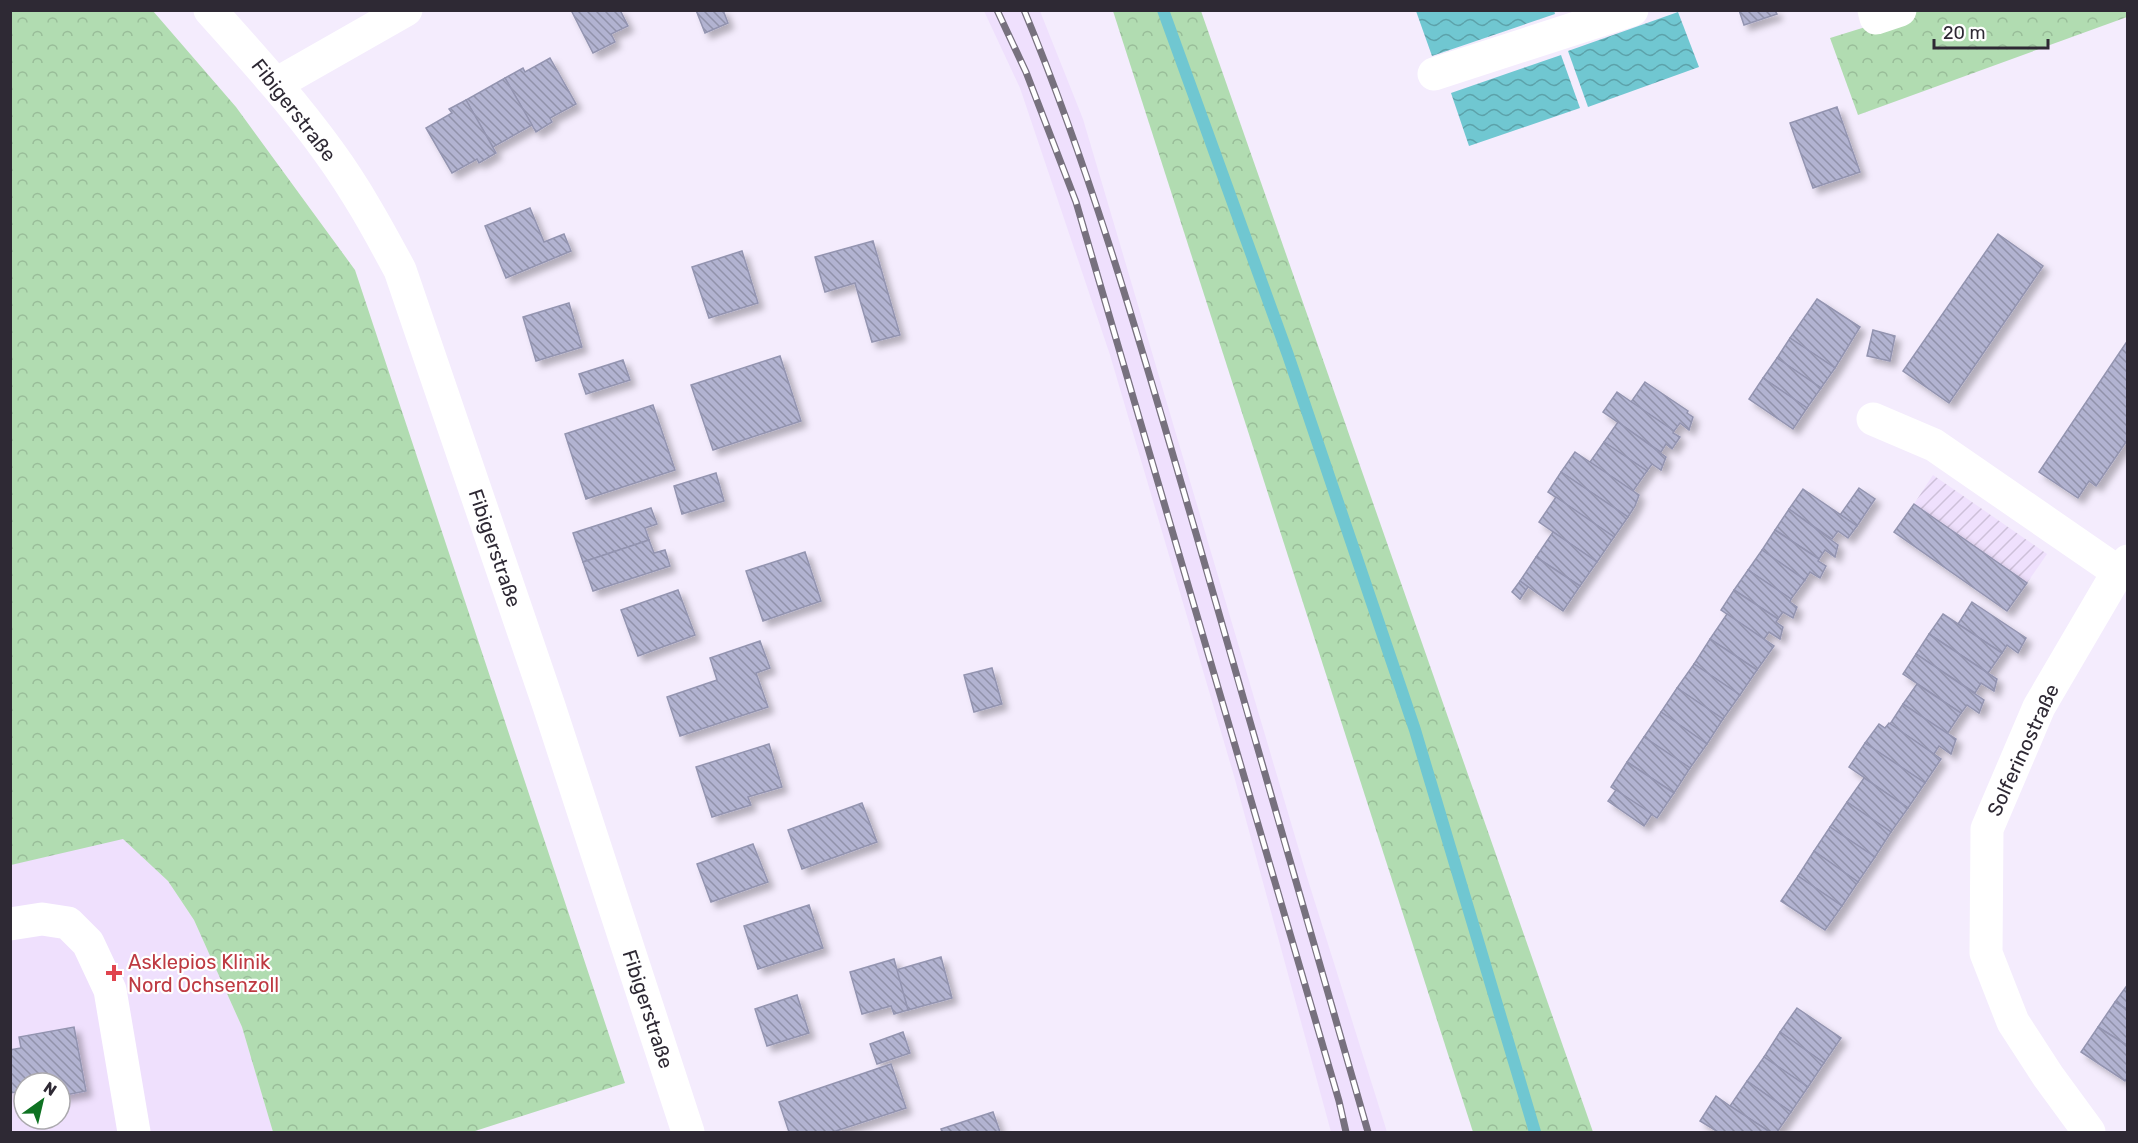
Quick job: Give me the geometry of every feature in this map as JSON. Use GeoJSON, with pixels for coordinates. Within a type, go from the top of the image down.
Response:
{"type":"FeatureCollection","features":[{"type":"Feature","properties":{"kind":"street","name":"Fibigerstraße"},"geometry":{"type":"LineString","coordinates":[[210,10],[276,84],[329,152],[376,225],[400,270],[549,705],[688,1132]]}},
{"type":"Feature","properties":{"kind":"street"},"geometry":{"type":"LineString","coordinates":[[276,84],[406,10]]}},
{"type":"Feature","properties":{"kind":"street"},"geometry":{"type":"LineString","coordinates":[[1434,74],[1632,10]]}},
{"type":"Feature","properties":{"kind":"street"},"geometry":{"type":"LineString","coordinates":[[1874,10],[1876,18],[1900,10]]}},
{"type":"Feature","properties":{"kind":"street","name":"Solferinostraße"},"geometry":{"type":"LineString","coordinates":[[1872,419],[1934,445],[2123,567],[2039,707],[1987,829],[1986,953],[2013,1022],[2089,1132]]}},
{"type":"Feature","properties":{"kind":"street"},"geometry":{"type":"LineString","coordinates":[[10,924],[42,919],[68,923],[88,943],[110,990],[134,1132]]}},
{"type":"Feature","properties":{"kind":"shaded area"},"geometry":{"type":"Polygon","coordinates":[[[984,11],[1040,11],[1083,119],[1307,877],[1387,1132],[1331,1132],[1234,776],[1110,355],[1020,88],[984,11]]]}},
{"type":"Feature","properties":{"kind":"shaded area"},"geometry":{"type":"Polygon","coordinates":[[[1933,475],[2047,554],[2027,583],[1914,504],[1933,475]]]}},
{"type":"Feature","properties":{"kind":"shaded area","name":"Asklepios Klinik Nord Ochsenzoll"},"geometry":{"type":"Polygon","coordinates":[[[123,838],[168,881],[194,920],[242,1027],[273,1132],[11,1132],[10,865],[123,838]]]}},
{"type":"Feature","properties":{"kind":"green space"},"geometry":{"type":"Polygon","coordinates":[[[10,11],[153,11],[236,107],[355,270],[625,1083],[472,1132],[273,1132],[242,1027],[194,920],[168,881],[123,839],[11,865],[10,11]]]}},
{"type":"Feature","properties":{"kind":"green space"},"geometry":{"type":"Polygon","coordinates":[[[1113,11],[1201,11],[1593,1132],[1473,1132],[1113,11]]]}},
{"type":"Feature","properties":{"kind":"green space"},"geometry":{"type":"Polygon","coordinates":[[[1917,11],[2127,11],[2127,17],[1858,115],[1830,38],[1917,11]]]}},
{"type":"Feature","properties":{"kind":"water"},"geometry":{"type":"Polygon","coordinates":[[[1554,10],[1555,14],[1432,56],[1416,11],[1554,10]]]}},
{"type":"Feature","properties":{"kind":"water"},"geometry":{"type":"Polygon","coordinates":[[[1678,12],[1699,67],[1588,107],[1568,51],[1678,12]]]}},
{"type":"Feature","properties":{"kind":"water"},"geometry":{"type":"Polygon","coordinates":[[[1561,55],[1580,108],[1469,146],[1451,93],[1561,55]]]}},
{"type":"Feature","properties":{"kind":"building"},"geometry":{"type":"Polygon","coordinates":[[[571,10],[620,10],[628,26],[611,34],[615,42],[593,53],[571,10]]]}},
{"type":"Feature","properties":{"kind":"building"},"geometry":{"type":"Polygon","coordinates":[[[696,10],[723,10],[728,23],[705,33],[696,10]]]}},
{"type":"Feature","properties":{"kind":"building"},"geometry":{"type":"Polygon","coordinates":[[[1739,10],[1775,10],[1777,14],[1744,25],[1739,10]]]}},
{"type":"Feature","properties":{"kind":"building"},"geometry":{"type":"Polygon","coordinates":[[[550,58],[576,104],[550,118],[552,122],[536,132],[505,78],[523,68],[525,72],[550,58]]]}},
{"type":"Feature","properties":{"kind":"building"},"geometry":{"type":"Polygon","coordinates":[[[505,78],[532,125],[493,147],[466,100],[505,78]]]}},
{"type":"Feature","properties":{"kind":"building"},"geometry":{"type":"Polygon","coordinates":[[[466,100],[496,153],[479,163],[477,159],[452,173],[426,128],[452,113],[449,109],[466,100]]]}},
{"type":"Feature","properties":{"kind":"building"},"geometry":{"type":"Polygon","coordinates":[[[1837,107],[1860,172],[1813,188],[1790,123],[1837,107]]]}},
{"type":"Feature","properties":{"kind":"building"},"geometry":{"type":"Polygon","coordinates":[[[530,208],[544,242],[564,234],[571,251],[506,278],[485,226],[530,208]]]}},
{"type":"Feature","properties":{"kind":"building"},"geometry":{"type":"Polygon","coordinates":[[[1998,234],[2043,266],[1949,403],[1903,371],[1998,234]]]}},
{"type":"Feature","properties":{"kind":"building"},"geometry":{"type":"Polygon","coordinates":[[[873,241],[900,335],[872,342],[855,283],[825,292],[815,257],[873,241]]]}},
{"type":"Feature","properties":{"kind":"building"},"geometry":{"type":"Polygon","coordinates":[[[742,251],[758,303],[709,318],[692,267],[742,251]]]}},
{"type":"Feature","properties":{"kind":"building"},"geometry":{"type":"Polygon","coordinates":[[[1817,299],[1860,327],[1835,368],[1790,338],[1817,299]]]}},
{"type":"Feature","properties":{"kind":"building"},"geometry":{"type":"Polygon","coordinates":[[[569,303],[582,347],[536,361],[523,317],[569,303]]]}},
{"type":"Feature","properties":{"kind":"building"},"geometry":{"type":"Polygon","coordinates":[[[1873,330],[1895,336],[1890,361],[1867,356],[1873,330]]]}},
{"type":"Feature","properties":{"kind":"building"},"geometry":{"type":"Polygon","coordinates":[[[1790,338],[1835,368],[1821,388],[1777,358],[1790,338]]]}},
{"type":"Feature","properties":{"kind":"building"},"geometry":{"type":"Polygon","coordinates":[[[2128,340],[2128,439],[2096,486],[2089,481],[2078,498],[2039,472],[2128,340]]]}},
{"type":"Feature","properties":{"kind":"building"},"geometry":{"type":"Polygon","coordinates":[[[780,356],[801,421],[713,450],[691,385],[780,356]]]}},
{"type":"Feature","properties":{"kind":"building"},"geometry":{"type":"Polygon","coordinates":[[[1777,358],[1821,388],[1807,408],[1763,378],[1777,358]]]}},
{"type":"Feature","properties":{"kind":"building"},"geometry":{"type":"Polygon","coordinates":[[[623,360],[630,380],[586,394],[579,374],[623,360]]]}},
{"type":"Feature","properties":{"kind":"building"},"geometry":{"type":"Polygon","coordinates":[[[1763,378],[1807,408],[1793,429],[1749,399],[1763,378]]]}},
{"type":"Feature","properties":{"kind":"building"},"geometry":{"type":"Polygon","coordinates":[[[1645,382],[1688,411],[1687,413],[1693,417],[1689,430],[1680,423],[1674,431],[1631,402],[1645,382]]]}},
{"type":"Feature","properties":{"kind":"building"},"geometry":{"type":"Polygon","coordinates":[[[1617,392],[1680,437],[1672,449],[1666,444],[1661,452],[1603,412],[1617,392]]]}},
{"type":"Feature","properties":{"kind":"building"},"geometry":{"type":"Polygon","coordinates":[[[653,405],[675,470],[586,499],[565,434],[653,405]]]}},
{"type":"Feature","properties":{"kind":"building"},"geometry":{"type":"Polygon","coordinates":[[[1618,422],[1666,457],[1661,470],[1652,464],[1647,471],[1604,442],[1618,422]]]}},
{"type":"Feature","properties":{"kind":"building"},"geometry":{"type":"Polygon","coordinates":[[[1604,442],[1647,471],[1633,491],[1590,462],[1604,442]]]}},
{"type":"Feature","properties":{"kind":"building"},"geometry":{"type":"Polygon","coordinates":[[[1575,452],[1639,495],[1628,517],[1561,472],[1575,452]]]}},
{"type":"Feature","properties":{"kind":"building"},"geometry":{"type":"Polygon","coordinates":[[[1561,472],[1628,517],[1614,537],[1548,492],[1561,472]]]}},
{"type":"Feature","properties":{"kind":"building"},"geometry":{"type":"Polygon","coordinates":[[[716,473],[724,501],[682,514],[674,486],[716,473]]]}},
{"type":"Feature","properties":{"kind":"building"},"geometry":{"type":"Polygon","coordinates":[[[1859,488],[1875,499],[1857,526],[1840,515],[1859,488]]]}},
{"type":"Feature","properties":{"kind":"building"},"geometry":{"type":"Polygon","coordinates":[[[1803,489],[1857,526],[1848,538],[1838,531],[1832,539],[1789,509],[1803,489]]]}},
{"type":"Feature","properties":{"kind":"building"},"geometry":{"type":"Polygon","coordinates":[[[1556,497],[1614,537],[1597,562],[1539,522],[1556,497]]]}},
{"type":"Feature","properties":{"kind":"building"},"geometry":{"type":"Polygon","coordinates":[[[1914,504],[2027,583],[2007,611],[1894,532],[1914,504]]]}},
{"type":"Feature","properties":{"kind":"building"},"geometry":{"type":"Polygon","coordinates":[[[651,508],[657,524],[645,528],[649,540],[583,562],[573,533],[651,508]]]}},
{"type":"Feature","properties":{"kind":"building"},"geometry":{"type":"Polygon","coordinates":[[[1789,509],[1838,545],[1835,557],[1825,550],[1819,559],[1775,530],[1789,509]]]}},
{"type":"Feature","properties":{"kind":"building"},"geometry":{"type":"Polygon","coordinates":[[[1775,530],[1826,566],[1820,578],[1810,572],[1805,580],[1762,550],[1775,530]]]}},
{"type":"Feature","properties":{"kind":"building"},"geometry":{"type":"Polygon","coordinates":[[[1553,532],[1597,562],[1580,586],[1536,557],[1553,532]]]}},
{"type":"Feature","properties":{"kind":"building"},"geometry":{"type":"Polygon","coordinates":[[[649,540],[654,553],[665,550],[670,566],[593,591],[583,562],[649,540]]]}},
{"type":"Feature","properties":{"kind":"building"},"geometry":{"type":"Polygon","coordinates":[[[1762,550],[1805,580],[1791,599],[1748,570],[1762,550]]]}},
{"type":"Feature","properties":{"kind":"building"},"geometry":{"type":"Polygon","coordinates":[[[805,552],[821,601],[763,621],[746,571],[805,552]]]}},
{"type":"Feature","properties":{"kind":"building"},"geometry":{"type":"Polygon","coordinates":[[[1536,557],[1580,586],[1563,611],[1520,581],[1536,557]]]}},
{"type":"Feature","properties":{"kind":"building"},"geometry":{"type":"Polygon","coordinates":[[[1748,570],[1791,599],[1790,602],[1797,607],[1793,618],[1783,612],[1778,619],[1734,590],[1748,570]]]}},
{"type":"Feature","properties":{"kind":"building"},"geometry":{"type":"Polygon","coordinates":[[[1520,581],[1528,587],[1520,599],[1512,592],[1520,581]]]}},
{"type":"Feature","properties":{"kind":"building"},"geometry":{"type":"Polygon","coordinates":[[[678,590],[695,635],[638,656],[621,610],[678,590]]]}},
{"type":"Feature","properties":{"kind":"building"},"geometry":{"type":"Polygon","coordinates":[[[1734,590],[1778,619],[1776,622],[1783,627],[1780,639],[1769,632],[1764,639],[1721,610],[1734,590]]]}},
{"type":"Feature","properties":{"kind":"building"},"geometry":{"type":"Polygon","coordinates":[[[1972,602],[2026,638],[2018,653],[2007,645],[2002,653],[1958,624],[1972,602]]]}},
{"type":"Feature","properties":{"kind":"building"},"geometry":{"type":"Polygon","coordinates":[[[1727,614],[1774,646],[1757,670],[1710,639],[1727,614]]]}},
{"type":"Feature","properties":{"kind":"building"},"geometry":{"type":"Polygon","coordinates":[[[1943,614],[2002,653],[1988,673],[1929,634],[1943,614]]]}},
{"type":"Feature","properties":{"kind":"building"},"geometry":{"type":"Polygon","coordinates":[[[1929,634],[1997,679],[1994,691],[1981,683],[1975,693],[1916,654],[1929,634]]]}},
{"type":"Feature","properties":{"kind":"building"},"geometry":{"type":"Polygon","coordinates":[[[1710,639],[1757,670],[1740,695],[1694,664],[1710,639]]]}},
{"type":"Feature","properties":{"kind":"building"},"geometry":{"type":"Polygon","coordinates":[[[760,641],[770,668],[756,673],[768,707],[680,736],[667,697],[717,680],[710,658],[760,641]]]}},
{"type":"Feature","properties":{"kind":"building"},"geometry":{"type":"Polygon","coordinates":[[[1916,654],[1984,700],[1979,713],[1967,705],[1961,713],[1903,674],[1916,654]]]}},
{"type":"Feature","properties":{"kind":"building"},"geometry":{"type":"Polygon","coordinates":[[[1694,664],[1740,695],[1723,719],[1677,688],[1694,664]]]}},
{"type":"Feature","properties":{"kind":"building"},"geometry":{"type":"Polygon","coordinates":[[[992,668],[1002,704],[974,712],[964,675],[992,668]]]}},
{"type":"Feature","properties":{"kind":"building"},"geometry":{"type":"Polygon","coordinates":[[[1917,684],[1961,713],[1947,734],[1903,704],[1917,684]]]}},
{"type":"Feature","properties":{"kind":"building"},"geometry":{"type":"Polygon","coordinates":[[[1677,688],[1723,719],[1707,744],[1661,712],[1677,688]]]}},
{"type":"Feature","properties":{"kind":"building"},"geometry":{"type":"Polygon","coordinates":[[[1903,704],[1956,739],[1951,754],[1939,746],[1934,754],[1890,724],[1903,704]]]}},
{"type":"Feature","properties":{"kind":"building"},"geometry":{"type":"Polygon","coordinates":[[[1661,712],[1707,744],[1690,768],[1644,737],[1661,712]]]}},
{"type":"Feature","properties":{"kind":"building"},"geometry":{"type":"Polygon","coordinates":[[[1889,723],[1941,759],[1925,783],[1865,743],[1879,724],[1885,728],[1889,723]]]}},
{"type":"Feature","properties":{"kind":"building"},"geometry":{"type":"Polygon","coordinates":[[[1644,737],[1690,768],[1674,793],[1627,762],[1644,737]]]}},
{"type":"Feature","properties":{"kind":"building"},"geometry":{"type":"Polygon","coordinates":[[[1865,743],[1925,783],[1908,808],[1849,767],[1865,743]]]}},
{"type":"Feature","properties":{"kind":"building"},"geometry":{"type":"Polygon","coordinates":[[[769,744],[782,787],[748,797],[751,805],[712,817],[696,767],[769,744]]]}},
{"type":"Feature","properties":{"kind":"building"},"geometry":{"type":"Polygon","coordinates":[[[1627,762],[1674,793],[1657,818],[1611,787],[1627,762]]]}},
{"type":"Feature","properties":{"kind":"building"},"geometry":{"type":"Polygon","coordinates":[[[1864,778],[1908,808],[1891,832],[1847,802],[1864,778]]]}},
{"type":"Feature","properties":{"kind":"building"},"geometry":{"type":"Polygon","coordinates":[[[1616,790],[1652,814],[1644,826],[1608,801],[1616,790]]]}},
{"type":"Feature","properties":{"kind":"building"},"geometry":{"type":"Polygon","coordinates":[[[1847,802],[1891,832],[1875,857],[1830,827],[1847,802]]]}},
{"type":"Feature","properties":{"kind":"building"},"geometry":{"type":"Polygon","coordinates":[[[862,803],[877,842],[802,869],[788,830],[862,803]]]}},
{"type":"Feature","properties":{"kind":"building"},"geometry":{"type":"Polygon","coordinates":[[[1830,827],[1875,857],[1858,882],[1814,851],[1830,827]]]}},
{"type":"Feature","properties":{"kind":"building"},"geometry":{"type":"Polygon","coordinates":[[[753,844],[768,882],[711,902],[697,864],[753,844]]]}},
{"type":"Feature","properties":{"kind":"building"},"geometry":{"type":"Polygon","coordinates":[[[1814,851],[1858,882],[1842,906],[1798,876],[1814,851]]]}},
{"type":"Feature","properties":{"kind":"building"},"geometry":{"type":"Polygon","coordinates":[[[1798,876],[1842,906],[1825,930],[1781,901],[1798,876]]]}},
{"type":"Feature","properties":{"kind":"building"},"geometry":{"type":"Polygon","coordinates":[[[809,905],[823,948],[758,969],[744,926],[809,905]]]}},
{"type":"Feature","properties":{"kind":"building"},"geometry":{"type":"Polygon","coordinates":[[[941,957],[952,998],[908,1010],[896,970],[941,957]]]}},
{"type":"Feature","properties":{"kind":"building"},"geometry":{"type":"Polygon","coordinates":[[[894,959],[908,1010],[894,1014],[891,1006],[862,1014],[850,972],[894,959]]]}},
{"type":"Feature","properties":{"kind":"building"},"geometry":{"type":"Polygon","coordinates":[[[2128,984],[2128,1010],[2115,1002],[2128,984]]]}},
{"type":"Feature","properties":{"kind":"building"},"geometry":{"type":"Polygon","coordinates":[[[797,995],[809,1033],[767,1046],[755,1009],[797,995]]]}},
{"type":"Feature","properties":{"kind":"building"},"geometry":{"type":"Polygon","coordinates":[[[2115,1002],[2128,1010],[2128,1046],[2098,1027],[2115,1002]]]}},
{"type":"Feature","properties":{"kind":"building"},"geometry":{"type":"Polygon","coordinates":[[[1797,1008],[1841,1038],[1824,1063],[1780,1032],[1797,1008]]]}},
{"type":"Feature","properties":{"kind":"building"},"geometry":{"type":"Polygon","coordinates":[[[74,1027],[86,1091],[72,1094],[72,1071],[12,1071],[12,1093],[10,1093],[10,1050],[21,1048],[19,1037],[74,1027]]]}},
{"type":"Feature","properties":{"kind":"building"},"geometry":{"type":"Polygon","coordinates":[[[2098,1027],[2128,1046],[2128,1077],[2125,1081],[2081,1052],[2098,1027]]]}},
{"type":"Feature","properties":{"kind":"building"},"geometry":{"type":"Polygon","coordinates":[[[903,1032],[910,1053],[877,1064],[870,1044],[903,1032]]]}},
{"type":"Feature","properties":{"kind":"building"},"geometry":{"type":"Polygon","coordinates":[[[1780,1032],[1824,1063],[1808,1087],[1764,1057],[1780,1032]]]}},
{"type":"Feature","properties":{"kind":"building"},"geometry":{"type":"Polygon","coordinates":[[[1764,1057],[1808,1087],[1791,1112],[1747,1081],[1764,1057]]]}},
{"type":"Feature","properties":{"kind":"building"},"geometry":{"type":"Polygon","coordinates":[[[891,1064],[906,1108],[833,1132],[789,1132],[779,1102],[891,1064]]]}},
{"type":"Feature","properties":{"kind":"building"},"geometry":{"type":"Polygon","coordinates":[[[1747,1081],[1791,1112],[1777,1132],[1770,1132],[1730,1106],[1747,1081]]]}},
{"type":"Feature","properties":{"kind":"building"},"geometry":{"type":"Polygon","coordinates":[[[1716,1096],[1770,1132],[1718,1132],[1700,1121],[1716,1096]]]}},
{"type":"Feature","properties":{"kind":"building"},"geometry":{"type":"Polygon","coordinates":[[[993,1112],[1000,1132],[942,1132],[941,1129],[993,1112]]]}},
{"type":"Feature","properties":{"kind":"waterway"},"geometry":{"type":"LineString","coordinates":[[1163,10],[1288,355],[1415,730],[1535,1132]]}},
{"type":"Feature","properties":{"kind":"railway"},"geometry":{"type":"LineString","coordinates":[[997,10],[1026,72],[1076,202],[1339,1101],[1346,1132]]}},
{"type":"Feature","properties":{"kind":"railway"},"geometry":{"type":"LineString","coordinates":[[1024,10],[1074,140],[1118,271],[1368,1132]]}},
{"type":"Feature","properties":{"kind":"place","name":"Asklepios Klinik Nord Ochsenzoll"},"geometry":{"type":"Point","coordinates":[114,973]}}]}
